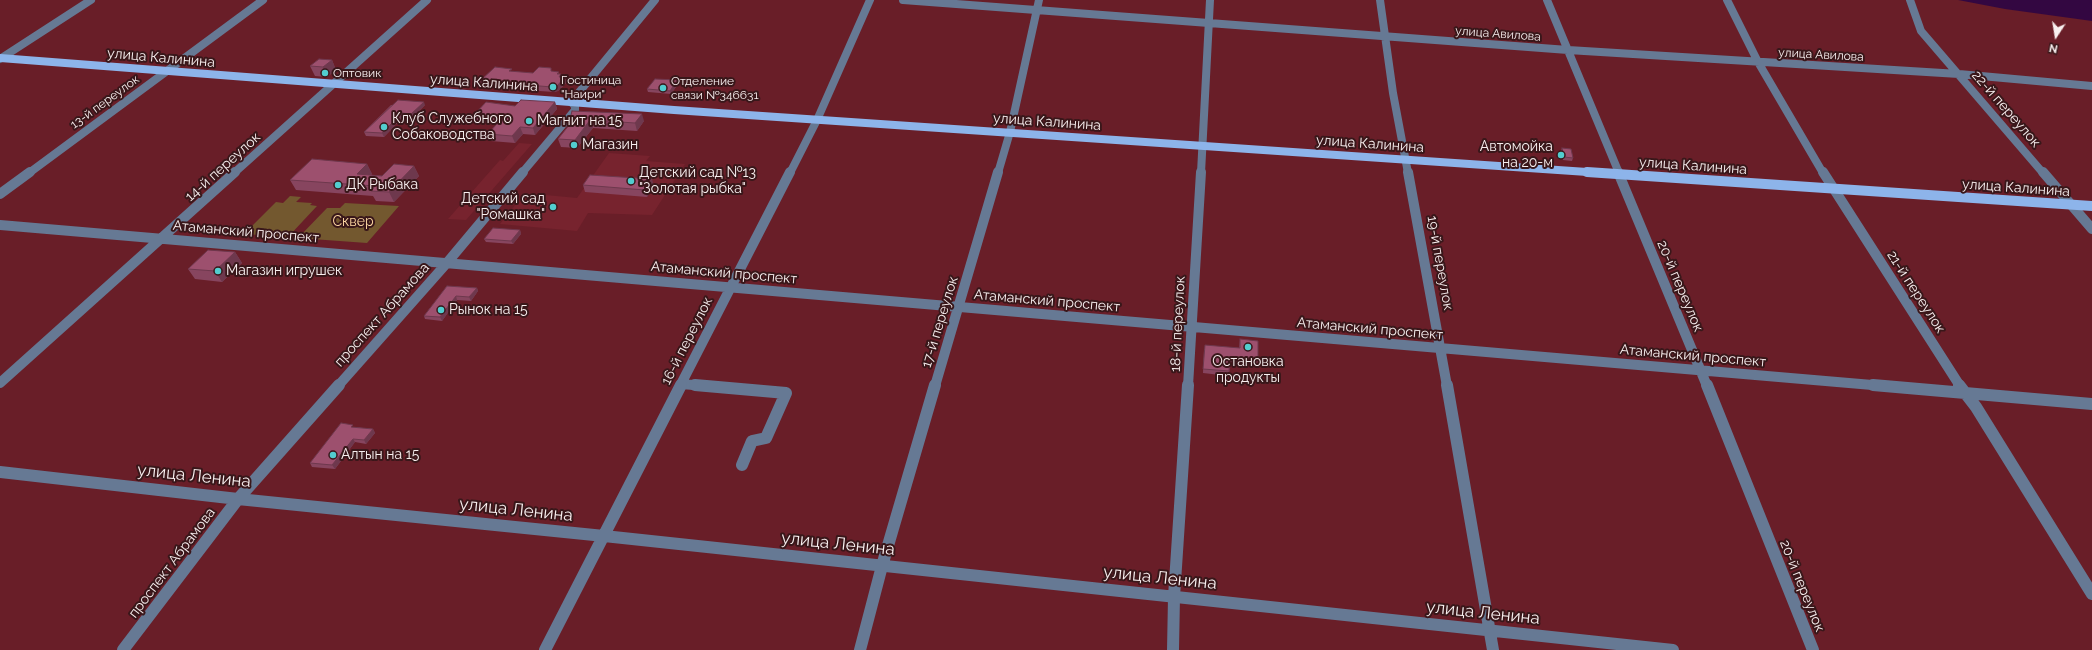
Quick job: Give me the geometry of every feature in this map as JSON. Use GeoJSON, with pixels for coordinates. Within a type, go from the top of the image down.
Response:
{"type":"FeatureCollection","features":[{"type":"Feature","properties":{"kind":"main road","name":"улица Калинина"},"geometry":{"type":"LineString","coordinates":[[0,59],[817,120],[2092,206]]}},
{"type":"Feature","properties":{"kind":"street"},"geometry":{"type":"LineString","coordinates":[[0,59],[91,0]]}},
{"type":"Feature","properties":{"kind":"street","name":"13-й переулок"},"geometry":{"type":"LineString","coordinates":[[0,194],[180,63],[263,0]]}},
{"type":"Feature","properties":{"kind":"street","name":"14-й переулок"},"geometry":{"type":"LineString","coordinates":[[0,383],[163,239],[427,0]]}},
{"type":"Feature","properties":{"kind":"street"},"geometry":{"type":"LineString","coordinates":[[571,102],[655,0]]}},
{"type":"Feature","properties":{"kind":"street","name":"16-й переулок"},"geometry":{"type":"LineString","coordinates":[[545,650],[729,288],[775,204],[817,120],[870,0]]}},
{"type":"Feature","properties":{"kind":"street","name":"улица Авилова"},"geometry":{"type":"LineString","coordinates":[[902,0],[1038,5],[1210,23],[1385,37],[1568,50],[1959,74],[2092,86]]}},
{"type":"Feature","properties":{"kind":"street","name":"18-й переулок"},"geometry":{"type":"LineString","coordinates":[[1173,650],[1174,597],[1192,328],[1210,23],[1210,0]]}},
{"type":"Feature","properties":{"kind":"street","name":"19-й переулок"},"geometry":{"type":"LineString","coordinates":[[1380,0],[1406,160],[1441,349],[1493,650]]}},
{"type":"Feature","properties":{"kind":"street","name":"20-й переулок"},"geometry":{"type":"LineString","coordinates":[[1547,0],[1701,371],[1813,650]]}},
{"type":"Feature","properties":{"kind":"street","name":"21-й переулок"},"geometry":{"type":"LineString","coordinates":[[1727,0],[1758,62],[1833,189],[1964,393],[1976,407],[2092,594]]}},
{"type":"Feature","properties":{"kind":"street","name":"22-й переулок"},"geometry":{"type":"LineString","coordinates":[[1910,0],[1921,31],[2092,229]]}},
{"type":"Feature","properties":{"kind":"street","name":"17-й переулок"},"geometry":{"type":"LineString","coordinates":[[860,650],[882,566],[1010,132],[1038,5]]}},
{"type":"Feature","properties":{"kind":"street","name":"проспект Абрамова"},"geometry":{"type":"LineString","coordinates":[[123,650],[238,499],[446,264],[575,110],[575,106],[571,102]]}},
{"type":"Feature","properties":{"kind":"street","name":"Атаманский проспект"},"geometry":{"type":"LineString","coordinates":[[0,225],[2092,404]]}},
{"type":"Feature","properties":{"kind":"street"},"geometry":{"type":"LineString","coordinates":[[681,384],[786,393],[766,438],[752,441],[742,465]]}},
{"type":"Feature","properties":{"kind":"street","name":"улица Ленина"},"geometry":{"type":"LineString","coordinates":[[0,472],[238,499],[604,536],[1673,650]]}},
{"type":"Feature","properties":{"kind":"shaded area"},"geometry":{"type":"Polygon","coordinates":[[[1958,0],[2092,0],[2092,21],[2005,9],[1958,0]]]}},
{"type":"Feature","properties":{"kind":"shaded area"},"geometry":{"type":"Polygon","coordinates":[[[519,143],[532,144],[466,220],[448,219],[500,160],[503,161],[519,143]]]}},
{"type":"Feature","properties":{"kind":"shaded area","name":"Детский сад №13 \"Золотая рыбка\""},"geometry":{"type":"Polygon","coordinates":[[[609,153],[650,156],[646,161],[685,164],[652,215],[588,213],[577,231],[500,224],[525,193],[577,198],[609,153]]]}},
{"type":"Feature","properties":{"kind":"green space"},"geometry":{"type":"Polygon","coordinates":[[[290,196],[301,197],[296,202],[312,203],[310,205],[317,206],[288,237],[244,234],[276,202],[283,203],[290,196]]]}},
{"type":"Feature","properties":{"kind":"green space","name":"Сквер"},"geometry":{"type":"Polygon","coordinates":[[[345,203],[399,206],[367,243],[298,238],[327,208],[340,208],[345,203]]]}},
{"type":"Feature","properties":{"kind":"building"},"geometry":{"type":"Polygon","coordinates":[[[319,59],[332,60],[323,67],[310,66],[319,59]]]}},
{"type":"Feature","properties":{"kind":"building"},"geometry":{"type":"Polygon","coordinates":[[[495,67],[512,69],[509,71],[533,73],[539,67],[551,68],[551,71],[559,72],[557,74],[561,74],[559,77],[565,77],[557,86],[552,87],[480,81],[495,67]]]}},
{"type":"Feature","properties":{"kind":"building","name":"Отделение связи №346631"},"geometry":{"type":"Polygon","coordinates":[[[655,79],[677,80],[670,91],[647,89],[655,79]]]}},
{"type":"Feature","properties":{"kind":"building"},"geometry":{"type":"Polygon","coordinates":[[[398,100],[424,102],[411,114],[402,113],[382,133],[364,132],[398,100]]]}},
{"type":"Feature","properties":{"kind":"building"},"geometry":{"type":"Polygon","coordinates":[[[521,100],[555,102],[533,128],[520,127],[512,136],[488,134],[503,117],[474,115],[486,102],[515,106],[521,100]]]}},
{"type":"Feature","properties":{"kind":"building"},"geometry":{"type":"Polygon","coordinates":[[[572,111],[642,114],[635,123],[590,120],[575,140],[558,139],[574,119],[570,119],[572,111]]]}},
{"type":"Feature","properties":{"kind":"building"},"geometry":{"type":"Polygon","coordinates":[[[1562,148],[1571,149],[1573,158],[1564,157],[1562,148]]]}},
{"type":"Feature","properties":{"kind":"building"},"geometry":{"type":"Polygon","coordinates":[[[312,159],[367,164],[357,174],[382,176],[394,164],[414,166],[389,192],[371,191],[375,186],[290,180],[312,159]]]}},
{"type":"Feature","properties":{"kind":"building"},"geometry":{"type":"Polygon","coordinates":[[[590,175],[652,179],[645,190],[583,185],[590,175]]]}},
{"type":"Feature","properties":{"kind":"building"},"geometry":{"type":"Polygon","coordinates":[[[493,228],[520,230],[511,241],[484,239],[493,228]]]}},
{"type":"Feature","properties":{"kind":"building"},"geometry":{"type":"Polygon","coordinates":[[[208,250],[235,252],[215,271],[188,269],[208,250]]]}},
{"type":"Feature","properties":{"kind":"building","name":"Рынок на 15"},"geometry":{"type":"Polygon","coordinates":[[[447,286],[477,288],[469,297],[456,296],[440,317],[424,316],[447,286]]]}},
{"type":"Feature","properties":{"kind":"building"},"geometry":{"type":"Polygon","coordinates":[[[1240,339],[1258,341],[1258,360],[1230,357],[1229,371],[1203,369],[1205,345],[1240,348],[1240,339]]]}},
{"type":"Feature","properties":{"kind":"building","name":"Алтын на 15"},"geometry":{"type":"Polygon","coordinates":[[[341,423],[353,425],[351,427],[373,429],[364,440],[353,439],[332,465],[310,463],[341,423]]]}},
{"type":"Feature","properties":{"kind":"place","name":"Оптовик"},"geometry":{"type":"Point","coordinates":[325,73]}},
{"type":"Feature","properties":{"kind":"place","name":"Гостиница \"Наири\""},"geometry":{"type":"Point","coordinates":[553,87]}},
{"type":"Feature","properties":{"kind":"place","name":"Отделение связи №346631"},"geometry":{"type":"Point","coordinates":[663,88]}},
{"type":"Feature","properties":{"kind":"place","name":"Магнит на 15"},"geometry":{"type":"Point","coordinates":[529,121]}},
{"type":"Feature","properties":{"kind":"place","name":"Клуб Служебного Собаководства"},"geometry":{"type":"Point","coordinates":[384,127]}},
{"type":"Feature","properties":{"kind":"place","name":"Магазин"},"geometry":{"type":"Point","coordinates":[574,145]}},
{"type":"Feature","properties":{"kind":"place","name":"Автомойка на 20-м"},"geometry":{"type":"Point","coordinates":[1561,155]}},
{"type":"Feature","properties":{"kind":"place","name":"Детский сад №13 \"Золотая рыбка\""},"geometry":{"type":"Point","coordinates":[631,181]}},
{"type":"Feature","properties":{"kind":"place","name":"ДК Рыбака"},"geometry":{"type":"Point","coordinates":[338,185]}},
{"type":"Feature","properties":{"kind":"place","name":"Детский сад \"Ромашка\""},"geometry":{"type":"Point","coordinates":[553,207]}},
{"type":"Feature","properties":{"kind":"place","name":"Магазин игрушек"},"geometry":{"type":"Point","coordinates":[218,271]}},
{"type":"Feature","properties":{"kind":"place","name":"Рынок на 15"},"geometry":{"type":"Point","coordinates":[441,310]}},
{"type":"Feature","properties":{"kind":"place","name":"Остановка продукты"},"geometry":{"type":"Point","coordinates":[1248,347]}},
{"type":"Feature","properties":{"kind":"place","name":"Алтын на 15"},"geometry":{"type":"Point","coordinates":[333,455]}}]}
